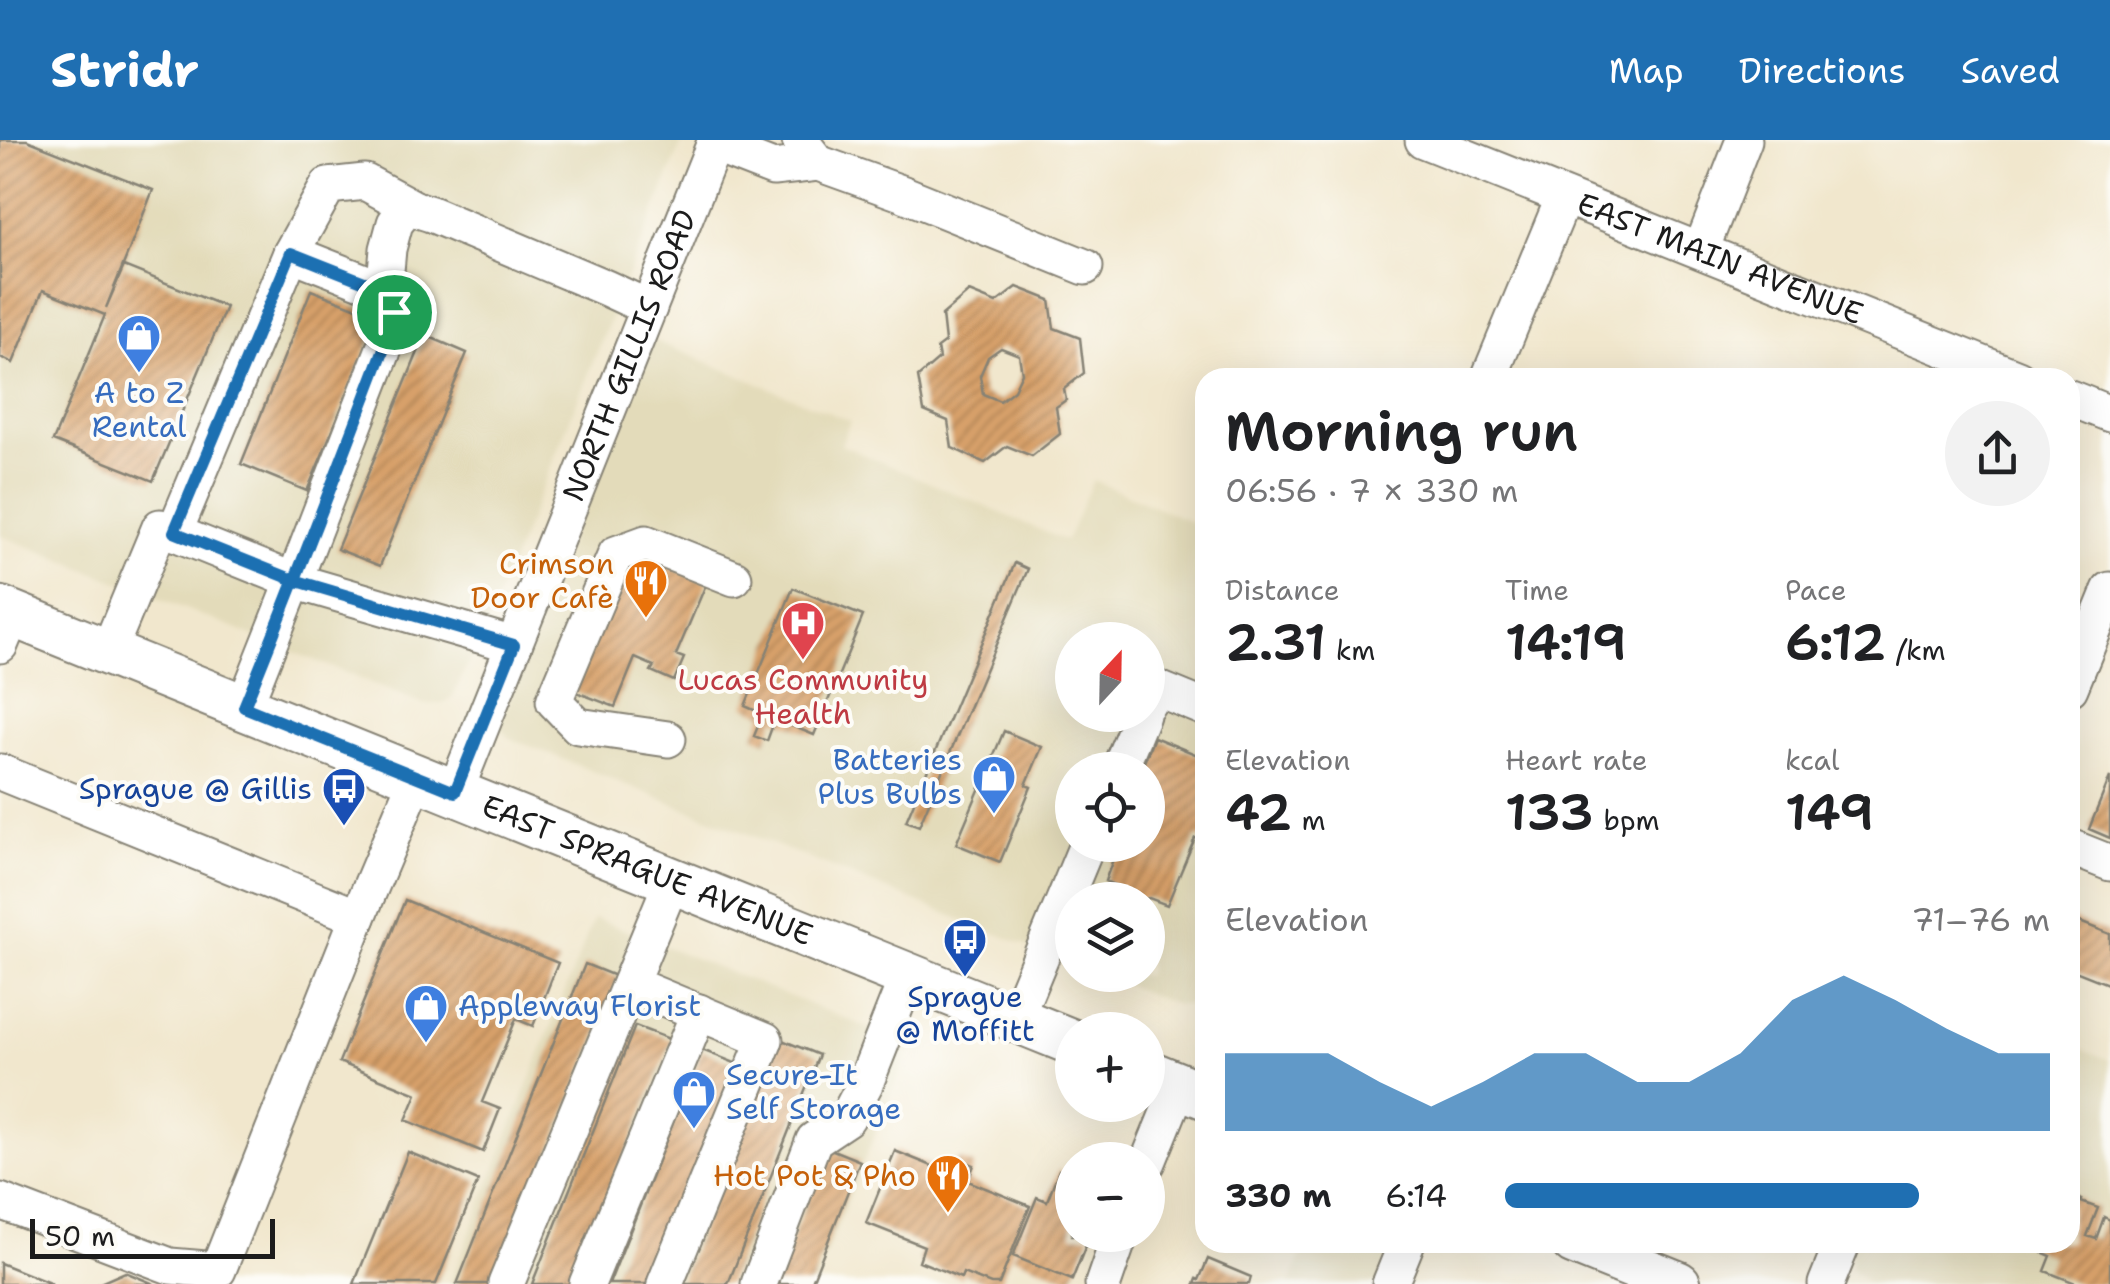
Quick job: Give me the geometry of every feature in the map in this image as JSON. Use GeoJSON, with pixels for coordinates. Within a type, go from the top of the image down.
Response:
{"type":"FeatureCollection","features":[{"type":"Feature","properties":{"kind":"main road","name":"EAST SPRAGUE AVENUE"},"geometry":{"type":"LineString","coordinates":[[4,622],[108,652],[1055,1035]]}},
{"type":"Feature","properties":{"kind":"main road"},"geometry":{"type":"LineString","coordinates":[[1601,1253],[1678,1284]]}},
{"type":"Feature","properties":{"kind":"street","name":"EAST MAIN AVENUE"},"geometry":{"type":"LineString","coordinates":[[1423,140],[1993,368]]}},
{"type":"Feature","properties":{"kind":"street"},"geometry":{"type":"LineString","coordinates":[[1701,250],[1744,140]]}},
{"type":"Feature","properties":{"kind":"street"},"geometry":{"type":"LineString","coordinates":[[715,142],[773,168],[809,152],[1085,267]]}},
{"type":"Feature","properties":{"kind":"street","name":"NORTH GILLIS ROAD"},"geometry":{"type":"LineString","coordinates":[[0,1201],[170,1266],[218,1270],[358,917],[514,645],[715,142]]}},
{"type":"Feature","properties":{"kind":"street"},"geometry":{"type":"LineString","coordinates":[[174,532],[291,253],[328,186],[365,182],[415,209],[648,308]]}},
{"type":"Feature","properties":{"kind":"street"},"geometry":{"type":"LineString","coordinates":[[1494,368],[1564,196]]}},
{"type":"Feature","properties":{"kind":"street"},"geometry":{"type":"LineString","coordinates":[[244,707],[390,333],[394,312],[386,271],[388,249],[395,222],[402,213],[415,209]]}},
{"type":"Feature","properties":{"kind":"street"},"geometry":{"type":"LineString","coordinates":[[291,253],[390,292]]}},
{"type":"Feature","properties":{"kind":"street"},"geometry":{"type":"LineString","coordinates":[[2080,402],[2110,414]]}},
{"type":"Feature","properties":{"kind":"street"},"geometry":{"type":"LineString","coordinates":[[108,652],[160,527],[294,580],[514,645]]}},
{"type":"Feature","properties":{"kind":"street"},"geometry":{"type":"LineString","coordinates":[[668,740],[578,726],[554,701],[616,554],[646,543],[734,578]]}},
{"type":"Feature","properties":{"kind":"street"},"geometry":{"type":"LineString","coordinates":[[2080,664],[2110,590]]}},
{"type":"Feature","properties":{"kind":"street"},"geometry":{"type":"LineString","coordinates":[[1165,692],[1195,704]]}},
{"type":"Feature","properties":{"kind":"street"},"geometry":{"type":"LineString","coordinates":[[0,772],[358,917]]}},
{"type":"Feature","properties":{"kind":"street"},"geometry":{"type":"LineString","coordinates":[[2080,851],[2110,863]]}},
{"type":"Feature","properties":{"kind":"street"},"geometry":{"type":"LineString","coordinates":[[1015,1019],[1080,862]]}},
{"type":"Feature","properties":{"kind":"street"},"geometry":{"type":"LineString","coordinates":[[506,1284],[672,881]]}},
{"type":"Feature","properties":{"kind":"street"},"geometry":{"type":"LineString","coordinates":[[759,1284],[814,1140],[847,1118],[865,1084],[908,975]]}},
{"type":"Feature","properties":{"kind":"street"},"geometry":{"type":"LineString","coordinates":[[630,984],[765,1040],[665,1284]]}},
{"type":"Feature","properties":{"kind":"street"},"geometry":{"type":"LineString","coordinates":[[587,1284],[699,1012]]}},
{"type":"Feature","properties":{"kind":"street"},"geometry":{"type":"LineString","coordinates":[[1158,1142],[1186,1083]]}},
{"type":"Feature","properties":{"kind":"street"},"geometry":{"type":"LineString","coordinates":[[1103,1284],[1114,1252]]}},
{"type":"Feature","properties":{"kind":"street"},"geometry":{"type":"LineString","coordinates":[[1390,1284],[1403,1253]]}},
{"type":"Feature","properties":{"kind":"street"},"geometry":{"type":"LineString","coordinates":[[1826,1284],[1839,1253]]}},
{"type":"Feature","properties":{"kind":"shaded area"},"geometry":{"type":"Polygon","coordinates":[[[0,140],[683,140],[488,621],[453,696],[445,702],[426,705],[0,535],[0,140]]]}},
{"type":"Feature","properties":{"kind":"shaded area"},"geometry":{"type":"Polygon","coordinates":[[[645,337],[850,421],[841,445],[1066,541],[1093,480],[1195,524],[1195,1001],[1174,1004],[1144,992],[1165,992],[1165,882],[1055,882],[1055,957],[510,738],[499,728],[645,337]]]}},
{"type":"Feature","properties":{"kind":"shaded area","name":"Secure-It Self Storage"},"geometry":{"type":"Polygon","coordinates":[[[594,918],[911,1045],[814,1284],[450,1284],[594,918]]]}},
{"type":"Feature","properties":{"kind":"shaded area"},"geometry":{"type":"Polygon","coordinates":[[[2080,1048],[2110,1060],[2110,1284],[1869,1284],[1852,1270],[1851,1253],[2080,1253],[2080,1048]]]}},
{"type":"Feature","properties":{"kind":"shaded area"},"geometry":{"type":"Polygon","coordinates":[[[1303,1253],[1409,1253],[1420,1257],[1409,1284],[1290,1284],[1303,1253]]]}},
{"type":"Feature","properties":{"kind":"building"},"geometry":{"type":"Polygon","coordinates":[[[0,140],[27,140],[153,190],[106,308],[124,266],[226,307],[153,481],[53,441],[105,315],[43,290],[13,363],[0,357],[0,140]]]}},
{"type":"Feature","properties":{"kind":"building"},"geometry":{"type":"Polygon","coordinates":[[[1017,287],[1050,300],[1054,328],[1080,338],[1084,373],[1064,389],[1066,400],[1056,407],[1060,434],[1032,456],[1007,446],[985,463],[952,448],[948,421],[924,411],[918,377],[939,359],[937,348],[945,342],[942,315],[969,292],[996,303],[1017,287]],[[1001,348],[988,357],[980,376],[983,394],[1000,401],[1014,390],[1022,373],[1019,355],[1001,348]]]}},
{"type":"Feature","properties":{"kind":"building"},"geometry":{"type":"Polygon","coordinates":[[[311,290],[380,317],[307,491],[241,464],[311,290]]]}},
{"type":"Feature","properties":{"kind":"building"},"geometry":{"type":"Polygon","coordinates":[[[425,335],[467,353],[380,566],[337,549],[425,335]]]}},
{"type":"Feature","properties":{"kind":"building","name":"Crimson Door Cafè"},"geometry":{"type":"Polygon","coordinates":[[[639,554],[707,582],[676,655],[684,658],[674,681],[651,671],[654,666],[635,658],[615,707],[571,690],[626,559],[639,554]]]}},
{"type":"Feature","properties":{"kind":"building"},"geometry":{"type":"Polygon","coordinates":[[[1015,563],[1028,569],[919,826],[906,821],[1015,563]]]}},
{"type":"Feature","properties":{"kind":"building","name":"Lucas Community Health"},"geometry":{"type":"Polygon","coordinates":[[[793,588],[863,616],[814,735],[775,719],[767,741],[754,736],[763,714],[745,706],[793,588]]]}},
{"type":"Feature","properties":{"kind":"building","name":"Batteries Plus Bulbs"},"geometry":{"type":"Polygon","coordinates":[[[1004,731],[1042,747],[1026,785],[1031,787],[1000,862],[956,844],[1004,731]]]}},
{"type":"Feature","properties":{"kind":"building"},"geometry":{"type":"Polygon","coordinates":[[[1154,737],[1195,754],[1195,838],[1167,905],[1165,882],[1105,881],[1112,862],[1165,862],[1165,752],[1148,752],[1154,737]]]}},
{"type":"Feature","properties":{"kind":"building"},"geometry":{"type":"Polygon","coordinates":[[[2110,777],[2110,838],[2089,829],[2110,777]]]}},
{"type":"Feature","properties":{"kind":"building","name":"Appleway Florist"},"geometry":{"type":"Polygon","coordinates":[[[405,900],[558,963],[533,1026],[516,1019],[482,1102],[500,1109],[483,1152],[406,1120],[417,1094],[339,1062],[405,900]]]}},
{"type":"Feature","properties":{"kind":"building"},"geometry":{"type":"Polygon","coordinates":[[[2080,922],[2110,934],[2110,985],[2080,973],[2080,922]]]}},
{"type":"Feature","properties":{"kind":"building"},"geometry":{"type":"Polygon","coordinates":[[[585,964],[620,978],[498,1284],[457,1284],[585,964]]]}},
{"type":"Feature","properties":{"kind":"building"},"geometry":{"type":"Polygon","coordinates":[[[635,1026],[672,1040],[574,1284],[532,1284],[635,1026]]]}},
{"type":"Feature","properties":{"kind":"building"},"geometry":{"type":"Polygon","coordinates":[[[777,1038],[819,1055],[728,1284],[679,1284],[777,1038]]]}},
{"type":"Feature","properties":{"kind":"building"},"geometry":{"type":"Polygon","coordinates":[[[702,1050],[740,1065],[652,1284],[609,1284],[702,1050]]]}},
{"type":"Feature","properties":{"kind":"building"},"geometry":{"type":"Polygon","coordinates":[[[828,1148],[860,1161],[811,1284],[774,1284],[828,1148]]]}},
{"type":"Feature","properties":{"kind":"building","name":"Hot Pot & Pho"},"geometry":{"type":"Polygon","coordinates":[[[895,1151],[952,1174],[958,1159],[974,1165],[968,1181],[1030,1206],[999,1284],[963,1273],[961,1278],[919,1261],[924,1246],[866,1223],[895,1151]]]}},
{"type":"Feature","properties":{"kind":"building"},"geometry":{"type":"Polygon","coordinates":[[[408,1152],[478,1181],[436,1284],[354,1284],[408,1152]]]}},
{"type":"Feature","properties":{"kind":"building"},"geometry":{"type":"Polygon","coordinates":[[[1055,1180],[1055,1252],[1083,1252],[1072,1280],[1013,1256],[1037,1197],[1047,1201],[1055,1180]]]}},
{"type":"Feature","properties":{"kind":"building"},"geometry":{"type":"Polygon","coordinates":[[[2080,1199],[2098,1208],[2087,1236],[2096,1239],[2104,1217],[2110,1220],[2110,1284],[2078,1284],[2045,1271],[2051,1256],[2044,1253],[2080,1253],[2080,1199]]]}},
{"type":"Feature","properties":{"kind":"building"},"geometry":{"type":"Polygon","coordinates":[[[1208,1259],[1251,1277],[1249,1284],[1195,1284],[1208,1259]]]}},
{"type":"Feature","properties":{"kind":"building"},"geometry":{"type":"Polygon","coordinates":[[[0,1263],[52,1284],[0,1284],[0,1263]]]}},
{"type":"Feature","properties":{"kind":"building"},"geometry":{"type":"Polygon","coordinates":[[[125,1272],[154,1284],[98,1284],[125,1272]]]}},
{"type":"Feature","properties":{"kind":"place","name":"A to Z Rental"},"geometry":{"type":"Point","coordinates":[139,374]}},
{"type":"Feature","properties":{"kind":"place","name":"Crimson Door Cafè"},"geometry":{"type":"Point","coordinates":[646,619]}},
{"type":"Feature","properties":{"kind":"place","name":"Lucas Community Health"},"geometry":{"type":"Point","coordinates":[803,661]}},
{"type":"Feature","properties":{"kind":"place","name":"Batteries Plus Bulbs"},"geometry":{"type":"Point","coordinates":[994,815]}},
{"type":"Feature","properties":{"kind":"place","name":"Sprague @ Gillis"},"geometry":{"type":"Point","coordinates":[344,827]}},
{"type":"Feature","properties":{"kind":"place","name":"Sprague @ Moffitt"},"geometry":{"type":"Point","coordinates":[965,978]}},
{"type":"Feature","properties":{"kind":"place","name":"Appleway Florist"},"geometry":{"type":"Point","coordinates":[426,1044]}},
{"type":"Feature","properties":{"kind":"place","name":"Secure-It Self Storage"},"geometry":{"type":"Point","coordinates":[694,1130]}},
{"type":"Feature","properties":{"kind":"place","name":"Hot Pot & Pho"},"geometry":{"type":"Point","coordinates":[948,1214]}},
{"type":"Feature","properties":{"kind":"route"},"geometry":{"type":"LineString","coordinates":[[394,312],[390,292],[291,253],[174,532],[294,580],[514,645],[455,792],[244,707],[278,624],[294,580],[390,333],[394,312]]}}]}
